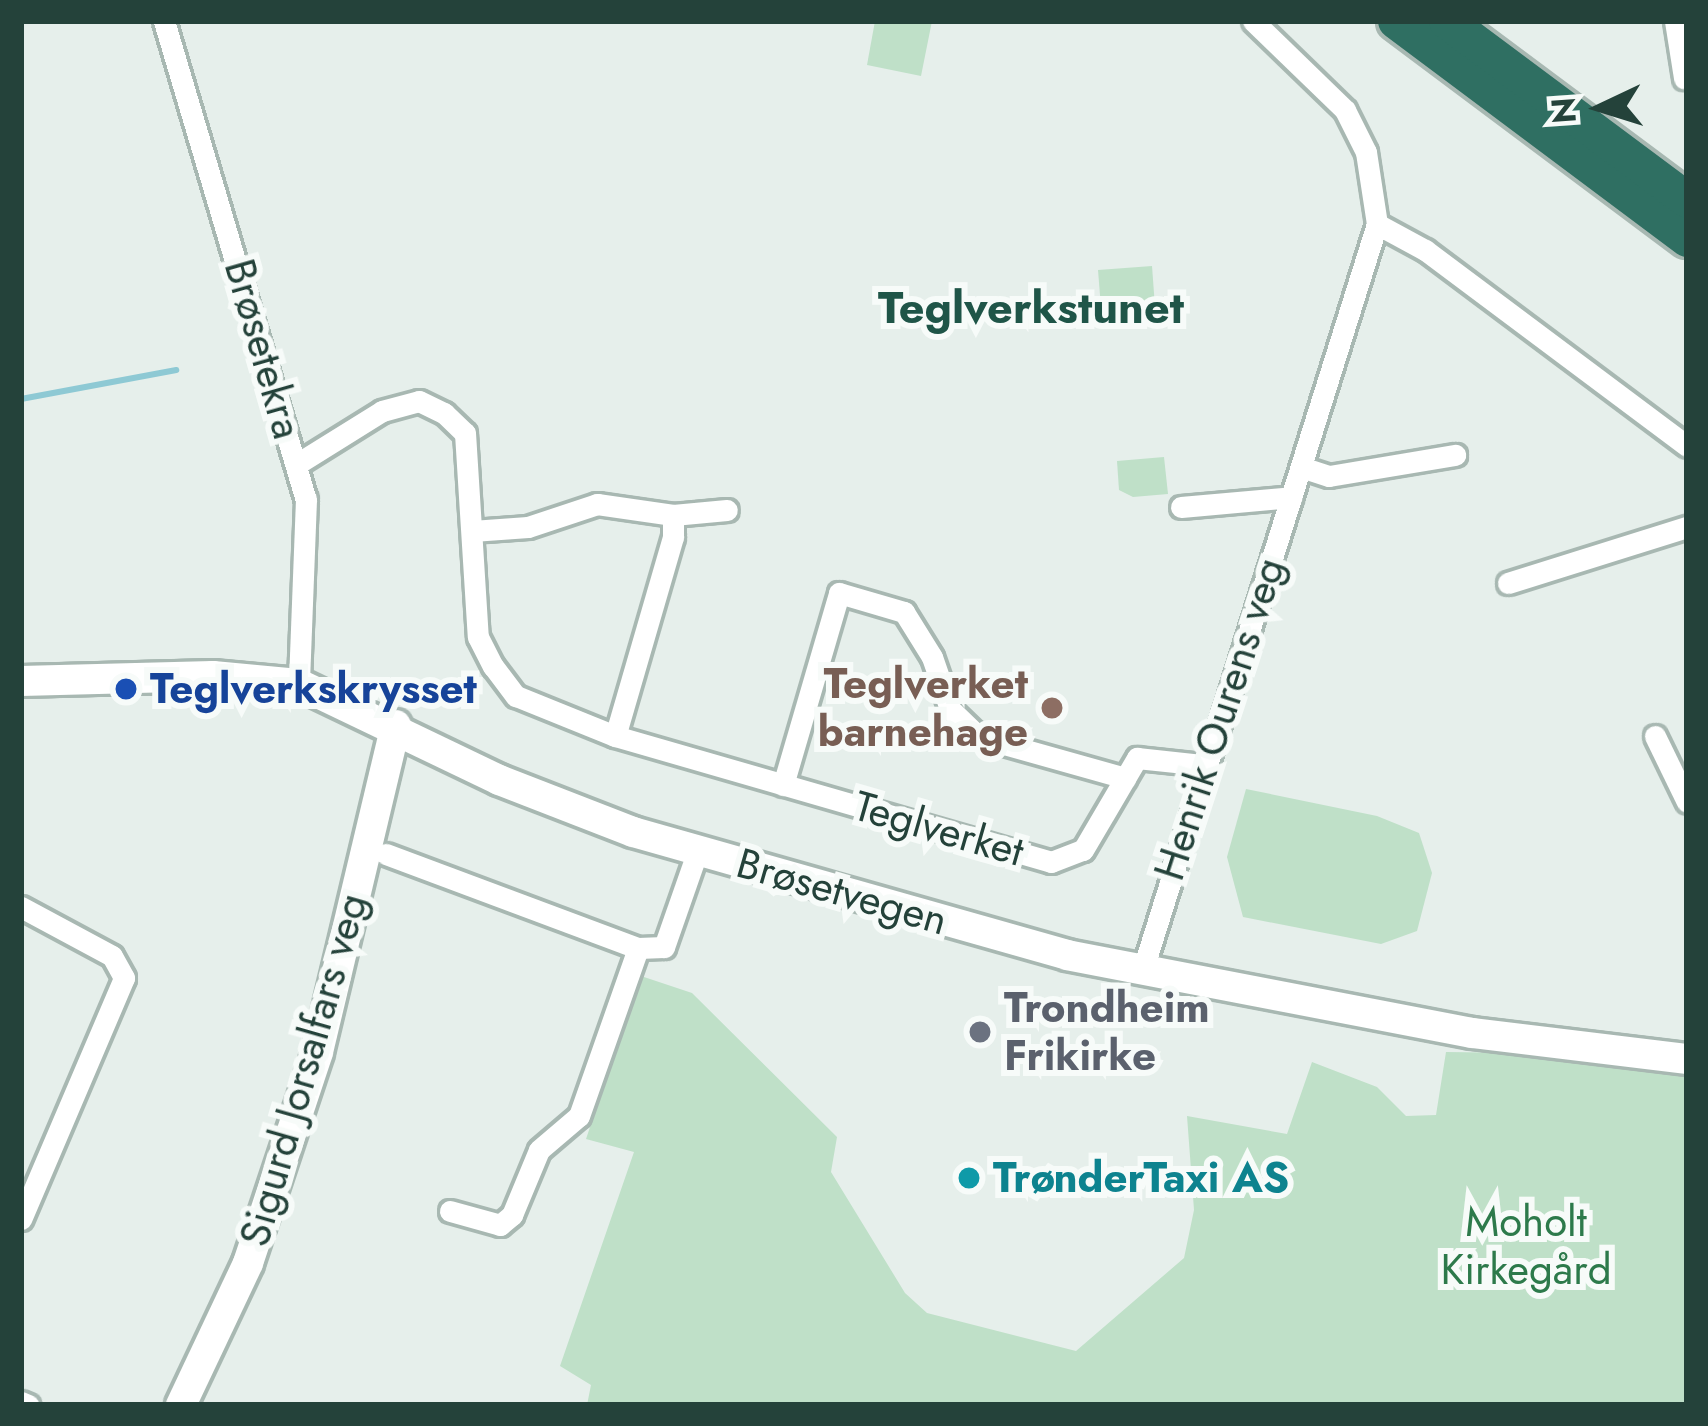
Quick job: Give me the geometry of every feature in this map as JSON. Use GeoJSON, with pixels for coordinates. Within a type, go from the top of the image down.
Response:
{"type":"FeatureCollection","features":[{"type":"Feature","properties":{"kind":"highway"},"geometry":{"type":"LineString","coordinates":[[1396,21],[1687,238]]}},
{"type":"Feature","properties":{"kind":"highway"},"geometry":{"type":"LineString","coordinates":[[1447,21],[1687,200]]}},
{"type":"Feature","properties":{"kind":"street","name":"Brøsetekra"},"geometry":{"type":"LineString","coordinates":[[164,21],[297,464],[310,531],[299,684]]}},
{"type":"Feature","properties":{"kind":"street","name":"Henrik Ourens veg"},"geometry":{"type":"LineString","coordinates":[[1142,972],[1202,765],[1377,224],[1369,164],[1346,110],[1253,21]]}},
{"type":"Feature","properties":{"kind":"street"},"geometry":{"type":"LineString","coordinates":[[1675,21],[1684,78]]}},
{"type":"Feature","properties":{"kind":"street"},"geometry":{"type":"LineString","coordinates":[[1377,224],[1425,250],[1687,446]]}},
{"type":"Feature","properties":{"kind":"street","name":"Teglverket"},"geometry":{"type":"LineString","coordinates":[[297,464],[382,412],[419,401],[465,433],[478,637],[516,696],[615,736],[1051,862],[1083,850],[1125,778]]}},
{"type":"Feature","properties":{"kind":"street"},"geometry":{"type":"LineString","coordinates":[[1301,467],[1329,476],[1454,455]]}},
{"type":"Feature","properties":{"kind":"street"},"geometry":{"type":"LineString","coordinates":[[1181,507],[1292,497]]}},
{"type":"Feature","properties":{"kind":"street"},"geometry":{"type":"LineString","coordinates":[[1508,583],[1679,529],[1687,502]]}},
{"type":"Feature","properties":{"kind":"street"},"geometry":{"type":"LineString","coordinates":[[472,532],[528,527],[596,504],[673,514],[727,510]]}},
{"type":"Feature","properties":{"kind":"street"},"geometry":{"type":"LineString","coordinates":[[615,736],[674,537],[673,514]]}},
{"type":"Feature","properties":{"kind":"street"},"geometry":{"type":"LineString","coordinates":[[783,785],[839,592],[904,612],[932,656],[950,709],[979,737],[1125,778],[1137,758],[1166,755],[1202,765]]}},
{"type":"Feature","properties":{"kind":"street","name":"Brøsetvegen"},"geometry":{"type":"LineString","coordinates":[[21,681],[213,676],[299,684],[396,724],[514,787],[698,850],[1142,972],[1472,1033],[1687,1059]]}},
{"type":"Feature","properties":{"kind":"street","name":"Sigurd Jorsalfars veg"},"geometry":{"type":"LineString","coordinates":[[181,1405],[248,1263],[318,1052],[396,724]]}},
{"type":"Feature","properties":{"kind":"street"},"geometry":{"type":"LineString","coordinates":[[1655,736],[1687,802]]}},
{"type":"Feature","properties":{"kind":"street"},"geometry":{"type":"LineString","coordinates":[[386,854],[638,948],[664,947],[698,850]]}},
{"type":"Feature","properties":{"kind":"street"},"geometry":{"type":"LineString","coordinates":[[21,907],[95,944],[120,963],[124,978],[21,1219]]}},
{"type":"Feature","properties":{"kind":"street"},"geometry":{"type":"LineString","coordinates":[[451,1211],[500,1226],[512,1215],[538,1150],[579,1116],[638,948]]}},
{"type":"Feature","properties":{"kind":"green space"},"geometry":{"type":"Polygon","coordinates":[[[875,21],[932,21],[921,76],[867,65],[875,21]]]}},
{"type":"Feature","properties":{"kind":"green space"},"geometry":{"type":"Polygon","coordinates":[[[1152,266],[1155,307],[1143,319],[1102,320],[1098,270],[1152,266]]]}},
{"type":"Feature","properties":{"kind":"green space"},"geometry":{"type":"Polygon","coordinates":[[[1164,457],[1168,494],[1133,497],[1119,490],[1117,461],[1164,457]]]}},
{"type":"Feature","properties":{"kind":"green space"},"geometry":{"type":"Polygon","coordinates":[[[1246,789],[1377,816],[1419,833],[1432,873],[1417,931],[1381,944],[1243,917],[1227,857],[1246,789]]]}},
{"type":"Feature","properties":{"kind":"green space","name":"Moholt Kirkegård"},"geometry":{"type":"Polygon","coordinates":[[[641,976],[692,993],[837,1137],[831,1172],[905,1293],[927,1313],[1076,1351],[1184,1258],[1194,1210],[1187,1116],[1287,1134],[1312,1062],[1377,1087],[1406,1116],[1436,1115],[1446,1052],[1535,1053],[1687,1072],[1687,1405],[587,1405],[591,1385],[560,1366],[634,1152],[586,1139],[641,976]]]}},
{"type":"Feature","properties":{"kind":"waterway"},"geometry":{"type":"LineString","coordinates":[[21,399],[176,370]]}},
{"type":"Feature","properties":{"kind":"place","name":"Teglverkskrysset"},"geometry":{"type":"Point","coordinates":[126,689]}},
{"type":"Feature","properties":{"kind":"place","name":"Teglverket barnehage"},"geometry":{"type":"Point","coordinates":[1052,708]}},
{"type":"Feature","properties":{"kind":"place","name":"Trondheim Frikirke"},"geometry":{"type":"Point","coordinates":[980,1032]}},
{"type":"Feature","properties":{"kind":"place","name":"TrønderTaxi AS"},"geometry":{"type":"Point","coordinates":[969,1178]}},
{"type":"Feature","properties":{"kind":"district","name":"Teglverkstunet"},"geometry":{"type":"Point","coordinates":[1031,308]}}]}
